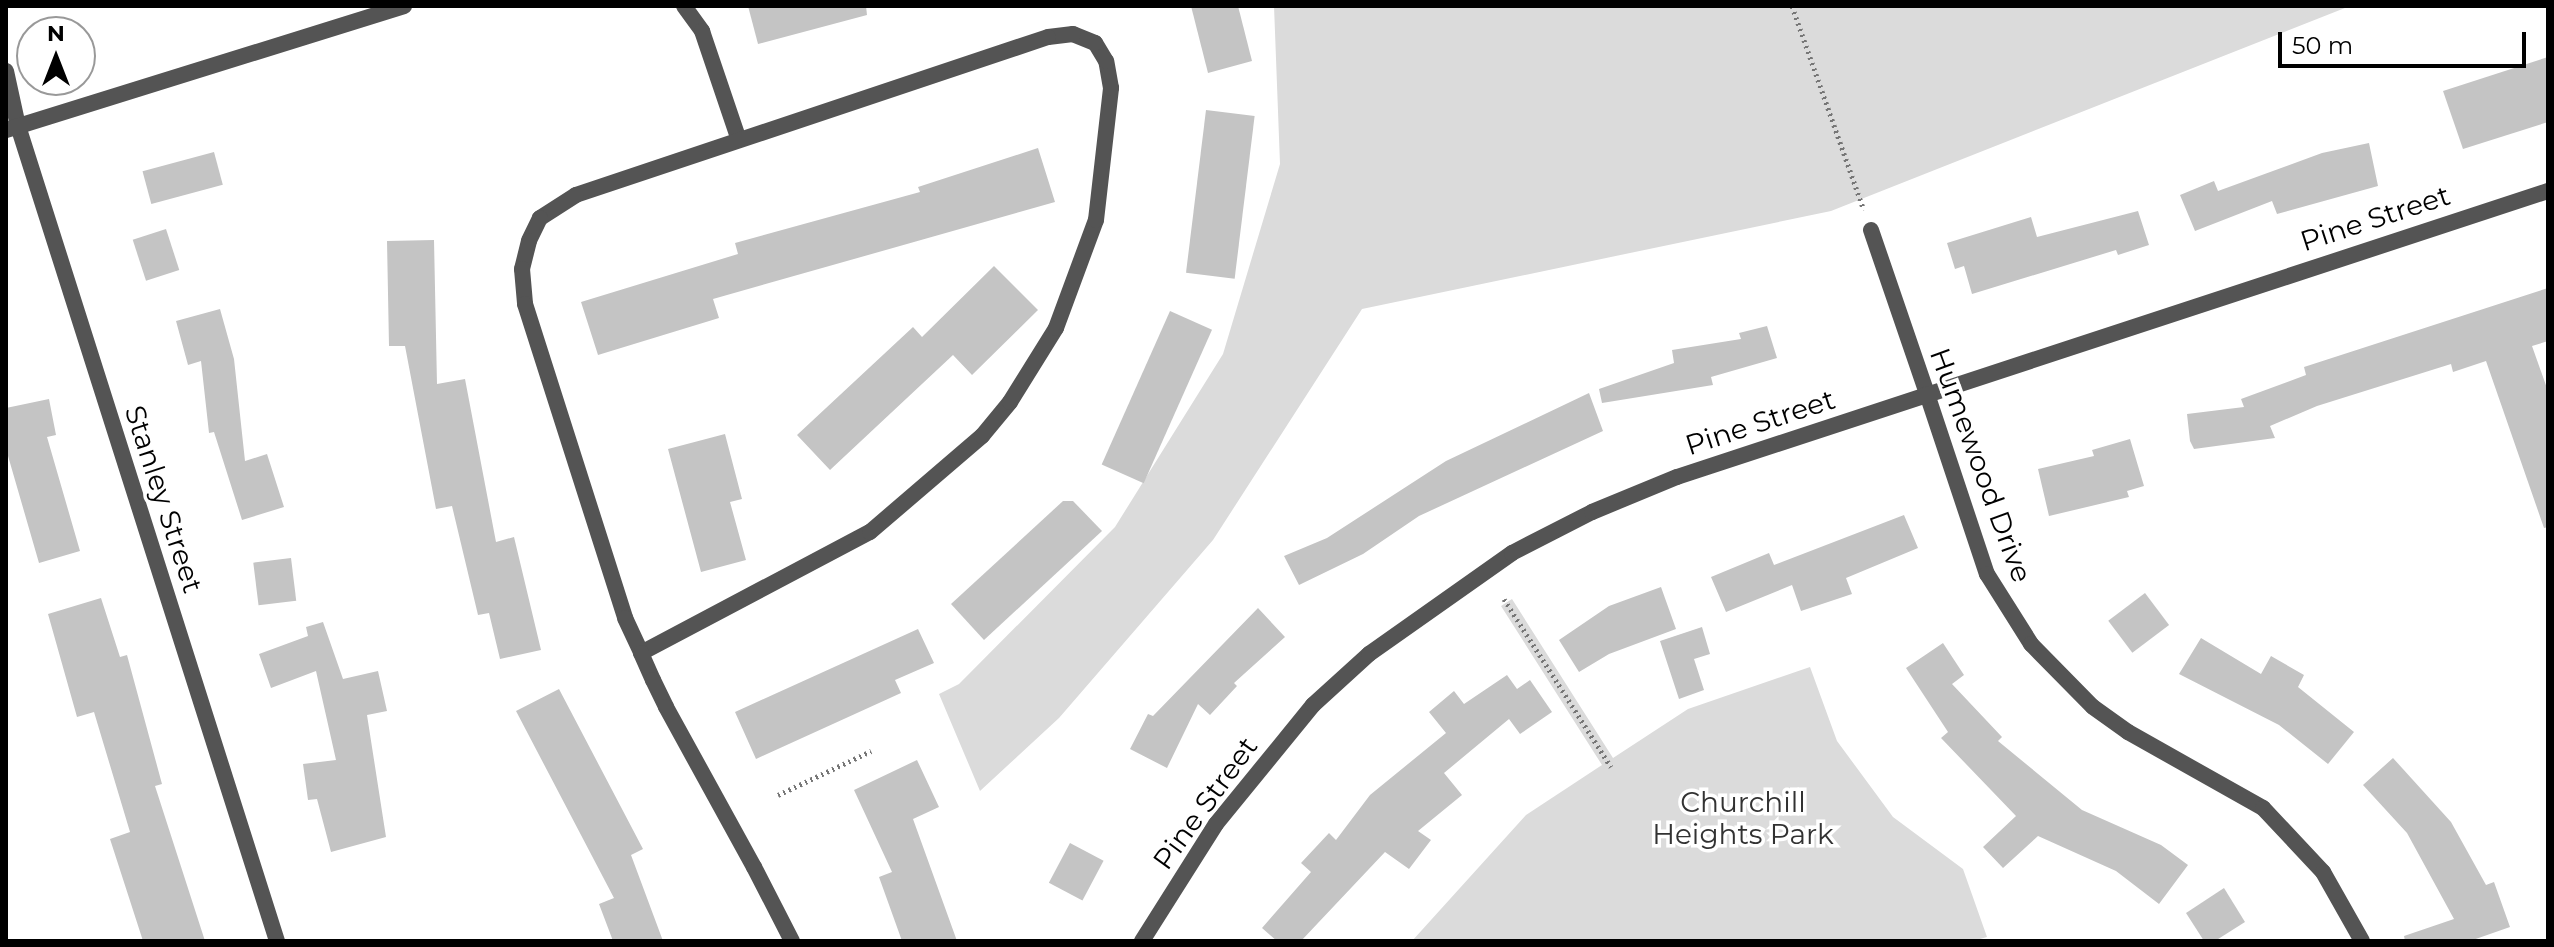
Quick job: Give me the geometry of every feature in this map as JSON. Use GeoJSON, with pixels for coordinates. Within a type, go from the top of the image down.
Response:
{"type":"FeatureCollection","features":[{"type":"Feature","properties":{"kind":"street"},"geometry":{"type":"LineString","coordinates":[[12,128],[404,6]]}},
{"type":"Feature","properties":{"kind":"street"},"geometry":{"type":"LineString","coordinates":[[684,6],[702,31],[739,140]]}},
{"type":"Feature","properties":{"kind":"street"},"geometry":{"type":"LineString","coordinates":[[641,653],[846,549],[982,436],[1034,365],[1072,289],[1096,220],[1111,88],[1106,61],[1095,43],[1073,34],[1048,37],[562,200],[540,218],[522,269],[525,304],[641,653],[792,941]]}},
{"type":"Feature","properties":{"kind":"street","name":"Stanley Street"},"geometry":{"type":"LineString","coordinates":[[6,71],[12,128],[277,941]]}},
{"type":"Feature","properties":{"kind":"street","name":"Pine Street"},"geometry":{"type":"LineString","coordinates":[[1142,941],[1259,766],[1313,705],[1436,603],[1512,553],[1592,512],[1677,477],[2548,191]]}},
{"type":"Feature","properties":{"kind":"street","name":"Humewood Drive"},"geometry":{"type":"LineString","coordinates":[[1871,230],[1987,574],[2031,644],[2093,707],[2128,732],[2263,808],[2323,872],[2362,941]]}},
{"type":"Feature","properties":{"kind":"path"},"geometry":{"type":"LineString","coordinates":[[1792,6],[1871,230]]}},
{"type":"Feature","properties":{"kind":"path"},"geometry":{"type":"LineString","coordinates":[[1504,599],[1611,767]]}},
{"type":"Feature","properties":{"kind":"path"},"geometry":{"type":"LineString","coordinates":[[778,795],[871,751]]}},
{"type":"Feature","properties":{"kind":"green space"},"geometry":{"type":"Polygon","coordinates":[[[1274,6],[2350,6],[1831,211],[1362,309],[1213,540],[1059,718],[980,791],[939,694],[959,684],[1115,527],[1223,354],[1280,164],[1274,6]]]}},
{"type":"Feature","properties":{"kind":"green space","name":"Churchill Heights Park"},"geometry":{"type":"Polygon","coordinates":[[[1512,599],[1613,758],[1688,709],[1810,667],[1837,741],[1893,817],[1963,869],[1987,937],[1973,941],[1412,941],[1526,815],[1602,765],[1501,606],[1512,599]]]}},
{"type":"Feature","properties":{"kind":"building"},"geometry":{"type":"Polygon","coordinates":[[[748,6],[866,6],[867,15],[758,44],[748,6]]]}},
{"type":"Feature","properties":{"kind":"building"},"geometry":{"type":"Polygon","coordinates":[[[1191,6],[1238,6],[1252,61],[1208,73],[1191,6]]]}},
{"type":"Feature","properties":{"kind":"building"},"geometry":{"type":"Polygon","coordinates":[[[2548,57],[2548,122],[2463,149],[2443,91],[2548,57]]]}},
{"type":"Feature","properties":{"kind":"building"},"geometry":{"type":"Polygon","coordinates":[[[1206,110],[1255,116],[1235,279],[1186,273],[1206,110]]]}},
{"type":"Feature","properties":{"kind":"building"},"geometry":{"type":"Polygon","coordinates":[[[2369,143],[2378,186],[2277,214],[2272,201],[2195,231],[2180,195],[2214,181],[2218,191],[2322,153],[2369,143]]]}},
{"type":"Feature","properties":{"kind":"building"},"geometry":{"type":"Polygon","coordinates":[[[1038,148],[1055,202],[713,299],[719,318],[598,355],[581,302],[738,254],[735,243],[920,192],[918,187],[1038,148]]]}},
{"type":"Feature","properties":{"kind":"building"},"geometry":{"type":"Polygon","coordinates":[[[214,152],[223,185],[151,204],[143,171],[214,152]]]}},
{"type":"Feature","properties":{"kind":"building"},"geometry":{"type":"Polygon","coordinates":[[[2138,211],[2149,245],[2118,255],[2116,250],[1972,294],[1964,266],[1955,269],[1947,243],[2031,217],[2037,237],[2138,211]]]}},
{"type":"Feature","properties":{"kind":"building"},"geometry":{"type":"Polygon","coordinates":[[[166,229],[179,270],[146,281],[133,240],[166,229]]]}},
{"type":"Feature","properties":{"kind":"building"},"geometry":{"type":"Polygon","coordinates":[[[434,240],[437,384],[465,379],[496,542],[514,537],[541,650],[500,659],[489,613],[478,615],[452,506],[436,509],[405,346],[389,346],[387,241],[434,240]]]}},
{"type":"Feature","properties":{"kind":"building"},"geometry":{"type":"Polygon","coordinates":[[[994,266],[1038,310],[972,375],[953,355],[830,470],[797,435],[913,327],[922,337],[994,266]]]}},
{"type":"Feature","properties":{"kind":"building"},"geometry":{"type":"Polygon","coordinates":[[[2548,288],[2548,341],[2532,346],[2548,391],[2548,527],[2544,528],[2486,361],[2453,372],[2451,364],[2317,406],[2270,426],[2275,438],[2194,449],[2190,441],[2187,414],[2244,407],[2241,399],[2306,375],[2304,367],[2548,288]]]}},
{"type":"Feature","properties":{"kind":"building"},"geometry":{"type":"Polygon","coordinates":[[[220,309],[234,359],[245,461],[267,454],[284,507],[242,520],[214,432],[209,433],[201,361],[188,365],[176,321],[220,309]]]}},
{"type":"Feature","properties":{"kind":"building"},"geometry":{"type":"Polygon","coordinates":[[[1170,311],[1212,330],[1144,483],[1102,464],[1170,311]]]}},
{"type":"Feature","properties":{"kind":"building"},"geometry":{"type":"Polygon","coordinates":[[[1767,326],[1777,358],[1711,377],[1713,385],[1602,403],[1599,389],[1674,363],[1672,350],[1741,339],[1739,333],[1767,326]]]}},
{"type":"Feature","properties":{"kind":"building"},"geometry":{"type":"Polygon","coordinates":[[[1589,393],[1603,431],[1419,516],[1363,554],[1299,585],[1284,556],[1327,538],[1446,461],[1589,393]]]}},
{"type":"Feature","properties":{"kind":"building"},"geometry":{"type":"Polygon","coordinates":[[[49,399],[56,435],[47,437],[80,551],[39,563],[6,449],[6,408],[49,399]]]}},
{"type":"Feature","properties":{"kind":"building"},"geometry":{"type":"Polygon","coordinates":[[[725,434],[742,499],[730,502],[746,560],[701,572],[668,449],[725,434]]]}},
{"type":"Feature","properties":{"kind":"building"},"geometry":{"type":"Polygon","coordinates":[[[2130,439],[2144,486],[2127,491],[2129,497],[2049,516],[2038,469],[2094,456],[2092,450],[2130,439]]]}},
{"type":"Feature","properties":{"kind":"building"},"geometry":{"type":"Polygon","coordinates":[[[1063,501],[1073,501],[1102,531],[984,640],[951,604],[1063,501]]]}},
{"type":"Feature","properties":{"kind":"building"},"geometry":{"type":"Polygon","coordinates":[[[1904,515],[1918,548],[1846,578],[1852,594],[1801,611],[1792,585],[1726,612],[1711,577],[1769,553],[1774,565],[1904,515]]]}},
{"type":"Feature","properties":{"kind":"building"},"geometry":{"type":"Polygon","coordinates":[[[291,558],[296,601],[259,605],[253,563],[291,558]]]}},
{"type":"Feature","properties":{"kind":"building"},"geometry":{"type":"Polygon","coordinates":[[[1661,587],[1676,629],[1609,654],[1579,672],[1559,640],[1609,606],[1661,587]]]}},
{"type":"Feature","properties":{"kind":"building"},"geometry":{"type":"Polygon","coordinates":[[[2145,593],[2169,625],[2132,653],[2108,621],[2145,593]]]}},
{"type":"Feature","properties":{"kind":"building"},"geometry":{"type":"Polygon","coordinates":[[[101,598],[120,657],[127,655],[162,784],[155,786],[205,941],[143,941],[110,839],[130,832],[94,712],[77,717],[48,614],[101,598]]]}},
{"type":"Feature","properties":{"kind":"building"},"geometry":{"type":"Polygon","coordinates":[[[1258,608],[1285,637],[1234,683],[1237,686],[1210,715],[1198,704],[1167,768],[1130,749],[1148,714],[1153,716],[1258,608]]]}},
{"type":"Feature","properties":{"kind":"building"},"geometry":{"type":"Polygon","coordinates":[[[323,622],[343,679],[378,671],[387,711],[367,715],[386,837],[331,852],[317,799],[308,800],[303,764],[336,760],[316,671],[271,688],[259,654],[308,636],[306,627],[323,622]]]}},
{"type":"Feature","properties":{"kind":"building"},"geometry":{"type":"Polygon","coordinates":[[[1702,627],[1710,654],[1694,659],[1704,690],[1679,699],[1660,641],[1702,627]]]}},
{"type":"Feature","properties":{"kind":"building"},"geometry":{"type":"Polygon","coordinates":[[[918,629],[934,663],[895,680],[901,693],[756,759],[735,712],[918,629]]]}},
{"type":"Feature","properties":{"kind":"building"},"geometry":{"type":"Polygon","coordinates":[[[2201,638],[2261,674],[2271,656],[2304,675],[2298,687],[2354,732],[2328,764],[2279,725],[2179,674],[2201,638]]]}},
{"type":"Feature","properties":{"kind":"building"},"geometry":{"type":"Polygon","coordinates":[[[1943,643],[1964,675],[1952,684],[2002,737],[1998,741],[2082,810],[2161,845],[2188,865],[2159,904],[2116,871],[2038,836],[2003,868],[1983,847],[2016,816],[1941,738],[1948,732],[1906,668],[1943,643]]]}},
{"type":"Feature","properties":{"kind":"building"},"geometry":{"type":"Polygon","coordinates":[[[1507,675],[1517,689],[1530,680],[1552,712],[1520,734],[1509,719],[1444,773],[1462,795],[1418,831],[1431,840],[1409,869],[1385,852],[1301,941],[1277,941],[1262,928],[1311,872],[1301,863],[1329,833],[1336,840],[1370,795],[1446,733],[1429,712],[1454,691],[1464,704],[1507,675]]]}},
{"type":"Feature","properties":{"kind":"building"},"geometry":{"type":"Polygon","coordinates":[[[559,689],[643,849],[631,855],[663,941],[613,941],[599,904],[614,898],[516,711],[559,689]]]}},
{"type":"Feature","properties":{"kind":"building"},"geometry":{"type":"Polygon","coordinates":[[[2393,758],[2451,822],[2486,885],[2494,882],[2510,927],[2470,941],[2405,941],[2404,936],[2454,919],[2407,833],[2363,785],[2393,758]]]}},
{"type":"Feature","properties":{"kind":"building"},"geometry":{"type":"Polygon","coordinates":[[[917,760],[939,807],[913,819],[957,941],[902,941],[879,877],[892,872],[854,790],[917,760]]]}},
{"type":"Feature","properties":{"kind":"building"},"geometry":{"type":"Polygon","coordinates":[[[1070,843],[1104,861],[1082,901],[1049,883],[1070,843]]]}},
{"type":"Feature","properties":{"kind":"building"},"geometry":{"type":"Polygon","coordinates":[[[2224,888],[2245,922],[2215,941],[2204,941],[2186,913],[2224,888]]]}}]}
